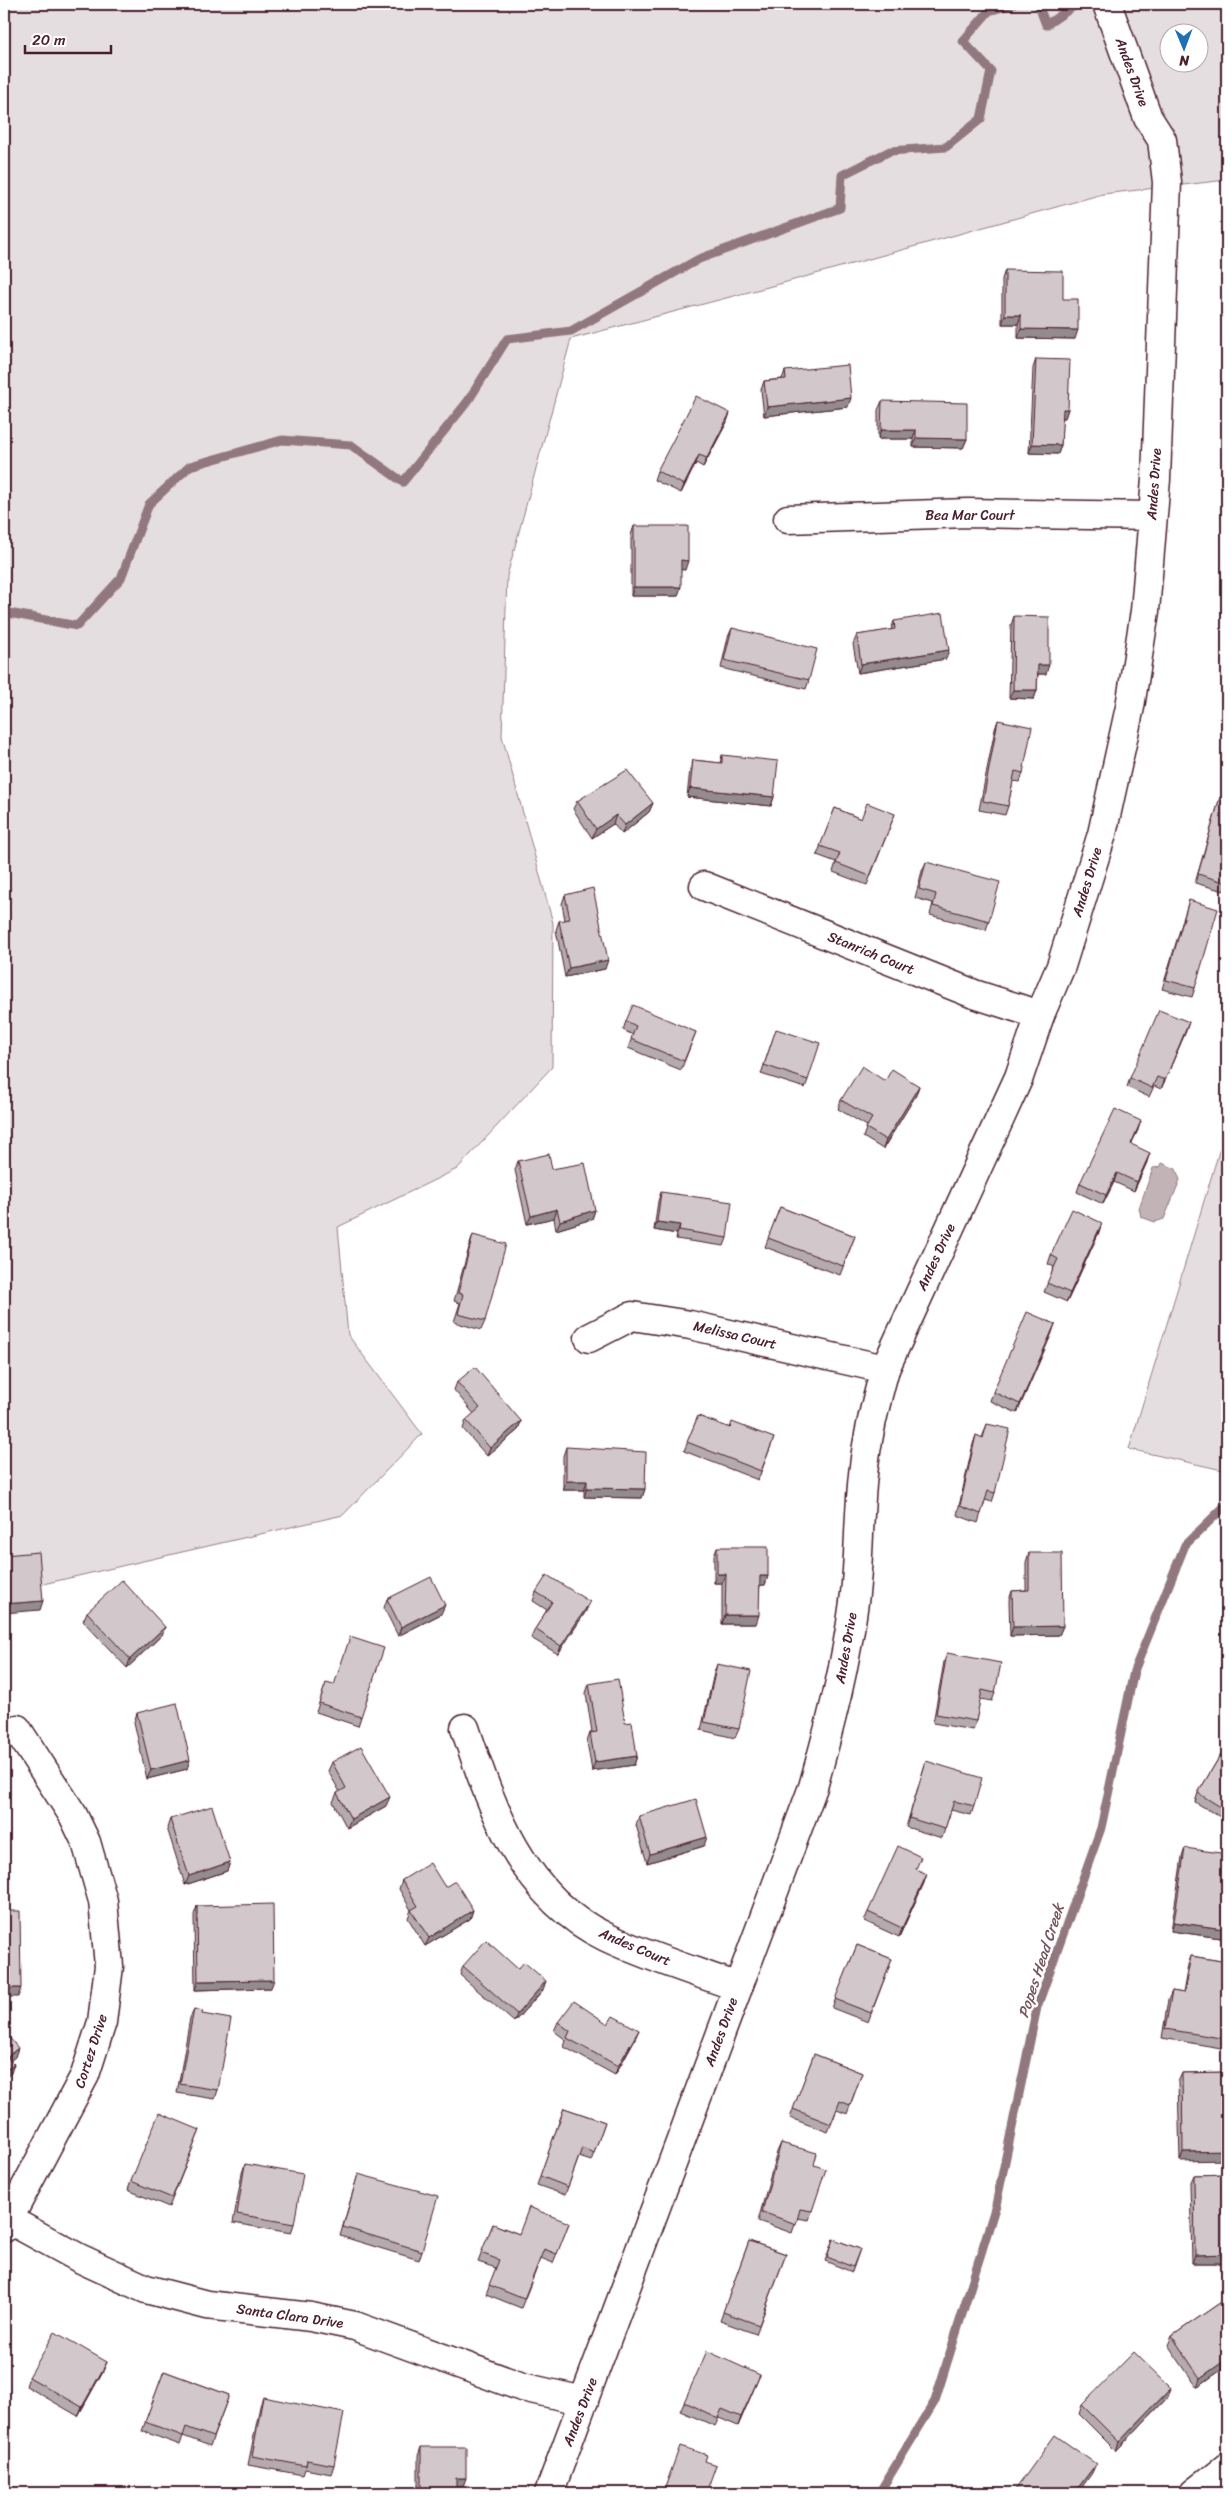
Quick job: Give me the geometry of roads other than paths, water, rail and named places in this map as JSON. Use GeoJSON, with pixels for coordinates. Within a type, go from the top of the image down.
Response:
{"type":"FeatureCollection","features":[{"type":"Feature","properties":{"kind":"street","name":"Andes Drive"},"geometry":{"type":"LineString","coordinates":[[549,2493],[813,1787],[834,1714],[854,1600],[864,1466],[872,1418],[885,1369],[1019,1076],[1040,1015],[1061,966],[1104,824],[1130,707],[1144,620],[1156,479],[1167,182],[1162,140],[1148,118],[1106,4]]}},
{"type":"Feature","properties":{"kind":"street","name":"Bea Mar Court"},"geometry":{"type":"LineString","coordinates":[[788,519],[968,513],[1152,516]]}},
{"type":"Feature","properties":{"kind":"street","name":"Stanrich Court"},"geometry":{"type":"LineString","coordinates":[[704,886],[974,994],[1040,1015]]}},
{"type":"Feature","properties":{"kind":"street","name":"Melissa Court"},"geometry":{"type":"LineString","coordinates":[[589,1338],[632,1316],[690,1325],[885,1369]]}},
{"type":"Feature","properties":{"kind":"street","name":"Andes Court"},"geometry":{"type":"LineString","coordinates":[[466,1728],[482,1780],[506,1836],[516,1854],[542,1889],[576,1919],[605,1937],[738,1988]]}},
{"type":"Feature","properties":{"kind":"street","name":"Cortez Drive"},"geometry":{"type":"LineString","coordinates":[[5,2221],[85,2075],[102,2022],[109,1966],[103,1901],[86,1842],[73,1815],[17,1730]]}},
{"type":"Feature","properties":{"kind":"street","name":"Santa Clara Drive"},"geometry":{"type":"LineString","coordinates":[[5,2221],[146,2289],[207,2305],[311,2317],[355,2326],[522,2387],[584,2401]]}},
{"type":"Feature","properties":{"kind":"street"},"geometry":{"type":"LineString","coordinates":[[1194,2493],[1227,2467]]}},
{"type":"Feature","properties":{"kind":"waterway"},"geometry":{"type":"LineString","coordinates":[[4,612],[77,626],[121,578],[149,504],[190,466],[282,440],[351,445],[403,482],[468,401],[507,339],[571,331],[699,259],[840,208],[842,175],[890,151],[946,147],[981,119],[991,71],[963,41],[989,11],[1013,4]]}},
{"type":"Feature","properties":{"kind":"waterway"},"geometry":{"type":"LineString","coordinates":[[1038,4],[1046,25],[1074,6]]}},
{"type":"Feature","properties":{"kind":"waterway","name":"Popes Head Creek"},"geometry":{"type":"LineString","coordinates":[[879,2493],[935,2401],[996,2205],[1037,2007],[1101,1828],[1134,1671],[1185,1545],[1227,1504]]}}]}
